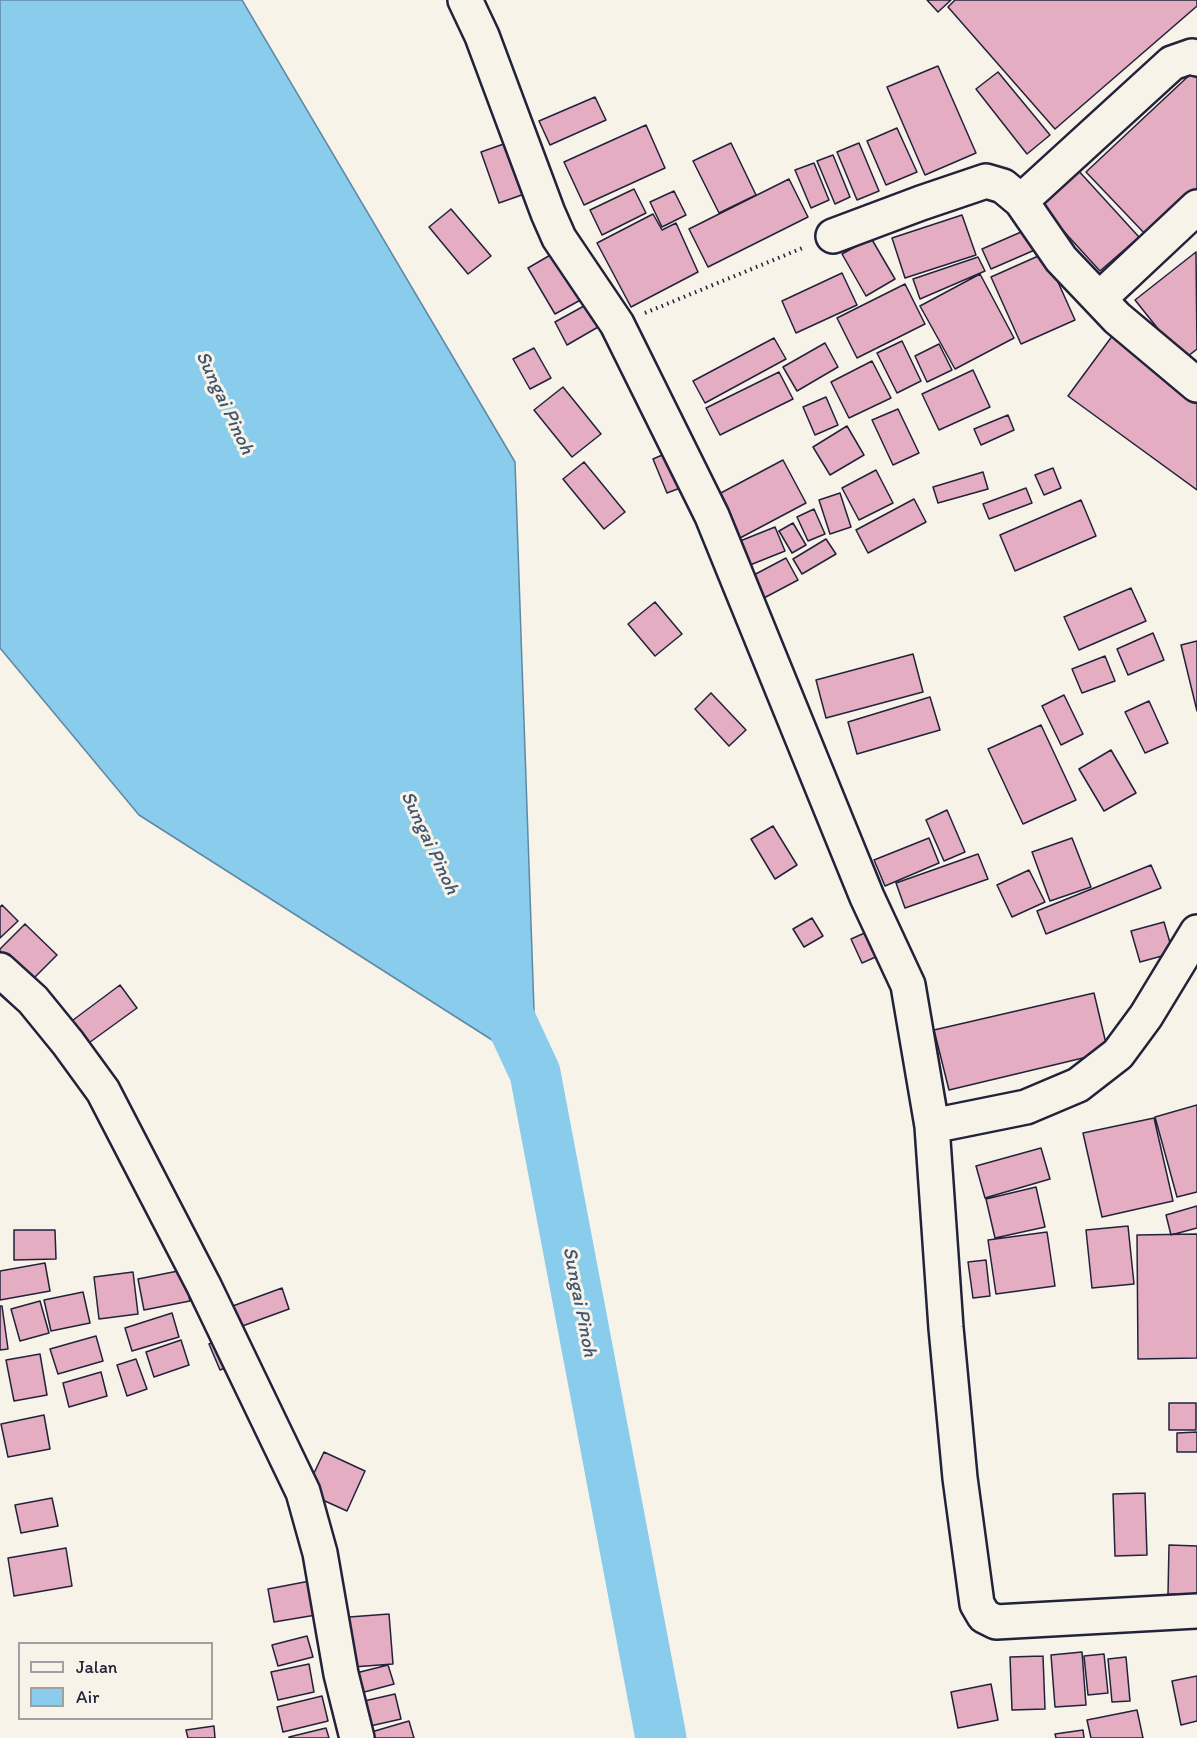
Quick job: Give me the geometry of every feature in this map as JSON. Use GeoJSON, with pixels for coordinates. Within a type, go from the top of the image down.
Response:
{"type":"FeatureCollection","features":[{"type":"Feature","properties":{"kind":"street"},"geometry":{"type":"LineString","coordinates":[[465,0],[482,36],[559,238],[617,324],[712,516],[867,897],[908,985],[932,1126],[946,1328],[960,1478],[977,1604],[984,1616],[996,1622],[1197,1611]]}},
{"type":"Feature","properties":{"kind":"street"},"geometry":{"type":"LineString","coordinates":[[1021,201],[1172,63],[1192,56],[1197,58]]}},
{"type":"Feature","properties":{"kind":"street"},"geometry":{"type":"LineString","coordinates":[[833,236],[986,181],[1003,186],[1021,201],[1061,259],[1099,299],[1118,318],[1197,384]]}},
{"type":"Feature","properties":{"kind":"street"},"geometry":{"type":"LineString","coordinates":[[1099,299],[1197,207]]}},
{"type":"Feature","properties":{"kind":"street"},"geometry":{"type":"LineString","coordinates":[[932,1126],[1026,1107],[1078,1085],[1118,1054],[1146,1016],[1197,932]]}},
{"type":"Feature","properties":{"kind":"street"},"geometry":{"type":"LineString","coordinates":[[0,970],[33,1000],[69,1043],[102,1091],[204,1286],[303,1492],[320,1553],[341,1674],[357,1738]]}},
{"type":"Feature","properties":{"kind":"path"},"geometry":{"type":"LineString","coordinates":[[617,324],[833,236]]}},
{"type":"Feature","properties":{"kind":"water"},"geometry":{"type":"Polygon","coordinates":[[[0,0],[242,0],[515,462],[536,1068],[139,815],[0,648],[0,0]]]}},
{"type":"Feature","properties":{"kind":"building"},"geometry":{"type":"Polygon","coordinates":[[[927,0],[951,0],[938,12],[927,0]]]}},
{"type":"Feature","properties":{"kind":"building"},"geometry":{"type":"Polygon","coordinates":[[[955,0],[1197,0],[1197,6],[1055,129],[948,7],[955,0]]]}},
{"type":"Feature","properties":{"kind":"building"},"geometry":{"type":"Polygon","coordinates":[[[938,66],[976,153],[925,175],[887,87],[938,66]]]}},
{"type":"Feature","properties":{"kind":"building"},"geometry":{"type":"Polygon","coordinates":[[[1197,68],[1197,189],[1147,236],[1086,172],[1197,68]]]}},
{"type":"Feature","properties":{"kind":"building"},"geometry":{"type":"Polygon","coordinates":[[[998,72],[1050,135],[1027,154],[976,89],[998,72]]]}},
{"type":"Feature","properties":{"kind":"building"},"geometry":{"type":"Polygon","coordinates":[[[595,97],[606,120],[550,145],[539,121],[595,97]]]}},
{"type":"Feature","properties":{"kind":"building"},"geometry":{"type":"Polygon","coordinates":[[[646,125],[665,168],[584,205],[564,162],[646,125]]]}},
{"type":"Feature","properties":{"kind":"building"},"geometry":{"type":"Polygon","coordinates":[[[897,128],[917,172],[886,185],[867,141],[897,128]]]}},
{"type":"Feature","properties":{"kind":"building"},"geometry":{"type":"Polygon","coordinates":[[[515,140],[533,191],[499,203],[481,152],[515,140]]]}},
{"type":"Feature","properties":{"kind":"building"},"geometry":{"type":"Polygon","coordinates":[[[731,143],[756,195],[719,213],[693,161],[731,143]]]}},
{"type":"Feature","properties":{"kind":"building"},"geometry":{"type":"Polygon","coordinates":[[[859,143],[879,191],[857,200],[837,152],[859,143]]]}},
{"type":"Feature","properties":{"kind":"building"},"geometry":{"type":"Polygon","coordinates":[[[833,155],[850,197],[835,204],[817,161],[833,155]]]}},
{"type":"Feature","properties":{"kind":"building"},"geometry":{"type":"Polygon","coordinates":[[[814,163],[829,200],[811,208],[795,170],[814,163]]]}},
{"type":"Feature","properties":{"kind":"building"},"geometry":{"type":"Polygon","coordinates":[[[1076,168],[1139,237],[1100,271],[1037,202],[1076,168]]]}},
{"type":"Feature","properties":{"kind":"building"},"geometry":{"type":"Polygon","coordinates":[[[789,179],[808,217],[708,267],[689,229],[789,179]]]}},
{"type":"Feature","properties":{"kind":"building"},"geometry":{"type":"Polygon","coordinates":[[[634,189],[646,213],[602,235],[590,210],[634,189]]]}},
{"type":"Feature","properties":{"kind":"building"},"geometry":{"type":"Polygon","coordinates":[[[674,191],[686,215],[662,227],[650,202],[674,191]]]}},
{"type":"Feature","properties":{"kind":"building"},"geometry":{"type":"Polygon","coordinates":[[[451,209],[491,256],[468,274],[429,227],[451,209]]]}},
{"type":"Feature","properties":{"kind":"building"},"geometry":{"type":"Polygon","coordinates":[[[653,214],[662,230],[676,223],[698,272],[631,307],[597,243],[653,214]]]}},
{"type":"Feature","properties":{"kind":"building"},"geometry":{"type":"Polygon","coordinates":[[[962,215],[976,255],[905,278],[892,238],[962,215]]]}},
{"type":"Feature","properties":{"kind":"building"},"geometry":{"type":"Polygon","coordinates":[[[1028,229],[1037,249],[991,269],[982,249],[1028,229]]]}},
{"type":"Feature","properties":{"kind":"building"},"geometry":{"type":"Polygon","coordinates":[[[871,238],[895,279],[866,296],[842,254],[871,238]]]}},
{"type":"Feature","properties":{"kind":"building"},"geometry":{"type":"Polygon","coordinates":[[[559,250],[586,297],[555,314],[528,268],[559,250]]]}},
{"type":"Feature","properties":{"kind":"building"},"geometry":{"type":"Polygon","coordinates":[[[1196,252],[1197,349],[1183,360],[1135,300],[1196,252]]]}},
{"type":"Feature","properties":{"kind":"building"},"geometry":{"type":"Polygon","coordinates":[[[1045,253],[1075,320],[1021,344],[991,277],[1045,253]]]}},
{"type":"Feature","properties":{"kind":"building"},"geometry":{"type":"Polygon","coordinates":[[[978,257],[985,271],[920,299],[913,279],[978,257]]]}},
{"type":"Feature","properties":{"kind":"building"},"geometry":{"type":"Polygon","coordinates":[[[842,273],[857,305],[796,333],[782,301],[842,273]]]}},
{"type":"Feature","properties":{"kind":"building"},"geometry":{"type":"Polygon","coordinates":[[[980,274],[1014,338],[955,369],[920,306],[980,274]]]}},
{"type":"Feature","properties":{"kind":"building"},"geometry":{"type":"Polygon","coordinates":[[[905,284],[925,324],[857,358],[837,318],[905,284]]]}},
{"type":"Feature","properties":{"kind":"building"},"geometry":{"type":"Polygon","coordinates":[[[593,301],[605,323],[567,345],[555,322],[593,301]]]}},
{"type":"Feature","properties":{"kind":"building"},"geometry":{"type":"Polygon","coordinates":[[[1113,335],[1197,396],[1197,490],[1068,396],[1113,335]]]}},
{"type":"Feature","properties":{"kind":"building"},"geometry":{"type":"Polygon","coordinates":[[[774,338],[786,359],[705,403],[693,381],[774,338]]]}},
{"type":"Feature","properties":{"kind":"building"},"geometry":{"type":"Polygon","coordinates":[[[902,341],[921,381],[897,393],[877,353],[902,341]]]}},
{"type":"Feature","properties":{"kind":"building"},"geometry":{"type":"Polygon","coordinates":[[[825,343],[838,367],[797,391],[783,367],[825,343]]]}},
{"type":"Feature","properties":{"kind":"building"},"geometry":{"type":"Polygon","coordinates":[[[939,344],[952,370],[927,382],[915,356],[939,344]]]}},
{"type":"Feature","properties":{"kind":"building"},"geometry":{"type":"Polygon","coordinates":[[[534,348],[551,378],[530,389],[513,359],[534,348]]]}},
{"type":"Feature","properties":{"kind":"building"},"geometry":{"type":"Polygon","coordinates":[[[872,361],[891,398],[849,418],[831,382],[872,361]]]}},
{"type":"Feature","properties":{"kind":"building"},"geometry":{"type":"Polygon","coordinates":[[[973,370],[990,407],[939,430],[922,394],[973,370]]]}},
{"type":"Feature","properties":{"kind":"building"},"geometry":{"type":"Polygon","coordinates":[[[779,372],[793,399],[720,435],[706,408],[779,372]]]}},
{"type":"Feature","properties":{"kind":"building"},"geometry":{"type":"Polygon","coordinates":[[[563,387],[601,434],[572,457],[534,410],[563,387]]]}},
{"type":"Feature","properties":{"kind":"building"},"geometry":{"type":"Polygon","coordinates":[[[826,397],[838,425],[815,435],[803,407],[826,397]]]}},
{"type":"Feature","properties":{"kind":"building"},"geometry":{"type":"Polygon","coordinates":[[[898,409],[919,453],[893,465],[872,420],[898,409]]]}},
{"type":"Feature","properties":{"kind":"building"},"geometry":{"type":"Polygon","coordinates":[[[1008,415],[1014,430],[981,445],[974,429],[1008,415]]]}},
{"type":"Feature","properties":{"kind":"building"},"geometry":{"type":"Polygon","coordinates":[[[847,426],[864,455],[830,475],[813,447],[847,426]]]}},
{"type":"Feature","properties":{"kind":"building"},"geometry":{"type":"Polygon","coordinates":[[[674,450],[688,485],[667,493],[653,459],[674,450]]]}},
{"type":"Feature","properties":{"kind":"building"},"geometry":{"type":"Polygon","coordinates":[[[783,460],[806,503],[740,538],[717,495],[783,460]]]}},
{"type":"Feature","properties":{"kind":"building"},"geometry":{"type":"Polygon","coordinates":[[[584,462],[625,512],[604,529],[563,479],[584,462]]]}},
{"type":"Feature","properties":{"kind":"building"},"geometry":{"type":"Polygon","coordinates":[[[1053,468],[1061,488],[1044,495],[1035,475],[1053,468]]]}},
{"type":"Feature","properties":{"kind":"building"},"geometry":{"type":"Polygon","coordinates":[[[876,470],[893,503],[859,520],[842,488],[876,470]]]}},
{"type":"Feature","properties":{"kind":"building"},"geometry":{"type":"Polygon","coordinates":[[[983,472],[988,489],[938,503],[933,487],[983,472]]]}},
{"type":"Feature","properties":{"kind":"building"},"geometry":{"type":"Polygon","coordinates":[[[1026,488],[1032,503],[989,519],[983,504],[1026,488]]]}},
{"type":"Feature","properties":{"kind":"building"},"geometry":{"type":"Polygon","coordinates":[[[840,493],[851,527],[830,534],[819,500],[840,493]]]}},
{"type":"Feature","properties":{"kind":"building"},"geometry":{"type":"Polygon","coordinates":[[[914,499],[926,522],[868,553],[856,530],[914,499]]]}},
{"type":"Feature","properties":{"kind":"building"},"geometry":{"type":"Polygon","coordinates":[[[1081,500],[1096,536],[1015,571],[1000,535],[1081,500]]]}},
{"type":"Feature","properties":{"kind":"building"},"geometry":{"type":"Polygon","coordinates":[[[814,509],[825,534],[808,541],[797,517],[814,509]]]}},
{"type":"Feature","properties":{"kind":"building"},"geometry":{"type":"Polygon","coordinates":[[[793,523],[806,545],[792,553],[779,531],[793,523]]]}},
{"type":"Feature","properties":{"kind":"building"},"geometry":{"type":"Polygon","coordinates":[[[775,527],[785,551],[750,565],[740,541],[775,527]]]}},
{"type":"Feature","properties":{"kind":"building"},"geometry":{"type":"Polygon","coordinates":[[[826,539],[836,554],[802,574],[793,559],[826,539]]]}},
{"type":"Feature","properties":{"kind":"building"},"geometry":{"type":"Polygon","coordinates":[[[786,558],[798,580],[762,599],[750,577],[786,558]]]}},
{"type":"Feature","properties":{"kind":"building"},"geometry":{"type":"Polygon","coordinates":[[[1131,588],[1146,621],[1079,650],[1064,617],[1131,588]]]}},
{"type":"Feature","properties":{"kind":"building"},"geometry":{"type":"Polygon","coordinates":[[[655,602],[682,634],[655,656],[628,624],[655,602]]]}},
{"type":"Feature","properties":{"kind":"building"},"geometry":{"type":"Polygon","coordinates":[[[1153,633],[1164,660],[1128,675],[1117,649],[1153,633]]]}},
{"type":"Feature","properties":{"kind":"building"},"geometry":{"type":"Polygon","coordinates":[[[1197,641],[1197,711],[1181,645],[1197,641]]]}},
{"type":"Feature","properties":{"kind":"building"},"geometry":{"type":"Polygon","coordinates":[[[913,654],[923,692],[826,718],[816,680],[913,654]]]}},
{"type":"Feature","properties":{"kind":"building"},"geometry":{"type":"Polygon","coordinates":[[[1105,656],[1115,681],[1082,693],[1072,669],[1105,656]]]}},
{"type":"Feature","properties":{"kind":"building"},"geometry":{"type":"Polygon","coordinates":[[[711,693],[746,730],[729,746],[695,709],[711,693]]]}},
{"type":"Feature","properties":{"kind":"building"},"geometry":{"type":"Polygon","coordinates":[[[1064,695],[1083,734],[1061,745],[1042,706],[1064,695]]]}},
{"type":"Feature","properties":{"kind":"building"},"geometry":{"type":"Polygon","coordinates":[[[930,697],[940,730],[857,754],[848,722],[930,697]]]}},
{"type":"Feature","properties":{"kind":"building"},"geometry":{"type":"Polygon","coordinates":[[[1149,701],[1168,743],[1145,753],[1125,712],[1149,701]]]}},
{"type":"Feature","properties":{"kind":"building"},"geometry":{"type":"Polygon","coordinates":[[[1041,725],[1076,800],[1023,824],[988,749],[1041,725]]]}},
{"type":"Feature","properties":{"kind":"building"},"geometry":{"type":"Polygon","coordinates":[[[1111,750],[1136,793],[1104,811],[1079,769],[1111,750]]]}},
{"type":"Feature","properties":{"kind":"building"},"geometry":{"type":"Polygon","coordinates":[[[947,810],[965,852],[944,861],[926,820],[947,810]]]}},
{"type":"Feature","properties":{"kind":"building"},"geometry":{"type":"Polygon","coordinates":[[[773,826],[797,865],[775,879],[751,839],[773,826]]]}},
{"type":"Feature","properties":{"kind":"building"},"geometry":{"type":"Polygon","coordinates":[[[929,838],[939,863],[885,886],[874,860],[929,838]]]}},
{"type":"Feature","properties":{"kind":"building"},"geometry":{"type":"Polygon","coordinates":[[[1072,838],[1091,887],[1050,901],[1032,852],[1072,838]]]}},
{"type":"Feature","properties":{"kind":"building"},"geometry":{"type":"Polygon","coordinates":[[[978,854],[988,879],[905,908],[896,883],[978,854]]]}},
{"type":"Feature","properties":{"kind":"building"},"geometry":{"type":"Polygon","coordinates":[[[1151,865],[1161,888],[1046,934],[1037,911],[1151,865]]]}},
{"type":"Feature","properties":{"kind":"building"},"geometry":{"type":"Polygon","coordinates":[[[1029,870],[1045,902],[1012,917],[997,885],[1029,870]]]}},
{"type":"Feature","properties":{"kind":"building"},"geometry":{"type":"Polygon","coordinates":[[[2,905],[18,921],[0,938],[0,907],[2,905]]]}},
{"type":"Feature","properties":{"kind":"building"},"geometry":{"type":"Polygon","coordinates":[[[812,918],[823,936],[804,947],[793,929],[812,918]]]}},
{"type":"Feature","properties":{"kind":"building"},"geometry":{"type":"Polygon","coordinates":[[[1164,922],[1173,953],[1140,962],[1131,931],[1164,922]]]}},
{"type":"Feature","properties":{"kind":"building"},"geometry":{"type":"Polygon","coordinates":[[[25,924],[57,955],[29,983],[0,955],[0,949],[25,924]]]}},
{"type":"Feature","properties":{"kind":"building"},"geometry":{"type":"Polygon","coordinates":[[[876,928],[887,952],[862,963],[851,939],[876,928]]]}},
{"type":"Feature","properties":{"kind":"building"},"geometry":{"type":"Polygon","coordinates":[[[120,985],[137,1008],[86,1045],[69,1023],[120,985]]]}},
{"type":"Feature","properties":{"kind":"building"},"geometry":{"type":"Polygon","coordinates":[[[1094,993],[1108,1052],[949,1090],[934,1030],[1094,993]]]}},
{"type":"Feature","properties":{"kind":"building"},"geometry":{"type":"Polygon","coordinates":[[[1197,1105],[1197,1192],[1177,1197],[1155,1117],[1197,1105]]]}},
{"type":"Feature","properties":{"kind":"building"},"geometry":{"type":"Polygon","coordinates":[[[1154,1118],[1173,1201],[1102,1217],[1083,1133],[1154,1118]]]}},
{"type":"Feature","properties":{"kind":"building"},"geometry":{"type":"Polygon","coordinates":[[[1041,1148],[1050,1179],[985,1198],[976,1166],[1041,1148]]]}},
{"type":"Feature","properties":{"kind":"building"},"geometry":{"type":"Polygon","coordinates":[[[1036,1187],[1045,1227],[995,1238],[986,1199],[1036,1187]]]}},
{"type":"Feature","properties":{"kind":"building"},"geometry":{"type":"Polygon","coordinates":[[[1197,1206],[1197,1228],[1171,1235],[1166,1215],[1197,1206]]]}},
{"type":"Feature","properties":{"kind":"building"},"geometry":{"type":"Polygon","coordinates":[[[1128,1226],[1134,1284],[1092,1288],[1086,1230],[1128,1226]]]}},
{"type":"Feature","properties":{"kind":"building"},"geometry":{"type":"Polygon","coordinates":[[[14,1230],[55,1230],[56,1259],[14,1260],[14,1230]]]}},
{"type":"Feature","properties":{"kind":"building"},"geometry":{"type":"Polygon","coordinates":[[[1047,1232],[1055,1286],[996,1294],[988,1240],[1047,1232]]]}},
{"type":"Feature","properties":{"kind":"building"},"geometry":{"type":"Polygon","coordinates":[[[1197,1234],[1197,1358],[1138,1359],[1137,1235],[1197,1234]]]}},
{"type":"Feature","properties":{"kind":"building"},"geometry":{"type":"Polygon","coordinates":[[[986,1260],[990,1296],[973,1298],[968,1262],[986,1260]]]}},
{"type":"Feature","properties":{"kind":"building"},"geometry":{"type":"Polygon","coordinates":[[[45,1263],[50,1291],[0,1300],[0,1271],[45,1263]]]}},
{"type":"Feature","properties":{"kind":"building"},"geometry":{"type":"Polygon","coordinates":[[[183,1270],[190,1301],[144,1310],[138,1279],[183,1270]]]}},
{"type":"Feature","properties":{"kind":"building"},"geometry":{"type":"Polygon","coordinates":[[[133,1272],[138,1314],[99,1319],[94,1277],[133,1272]]]}},
{"type":"Feature","properties":{"kind":"building"},"geometry":{"type":"Polygon","coordinates":[[[282,1288],[289,1309],[237,1328],[230,1307],[282,1288]]]}},
{"type":"Feature","properties":{"kind":"building"},"geometry":{"type":"Polygon","coordinates":[[[83,1292],[90,1323],[51,1331],[44,1300],[83,1292]]]}},
{"type":"Feature","properties":{"kind":"building"},"geometry":{"type":"Polygon","coordinates":[[[40,1301],[49,1333],[20,1341],[11,1309],[40,1301]]]}},
{"type":"Feature","properties":{"kind":"building"},"geometry":{"type":"Polygon","coordinates":[[[0,1306],[2,1306],[8,1349],[0,1350],[0,1306]]]}},
{"type":"Feature","properties":{"kind":"building"},"geometry":{"type":"Polygon","coordinates":[[[172,1313],[179,1337],[132,1351],[125,1328],[172,1313]]]}},
{"type":"Feature","properties":{"kind":"building"},"geometry":{"type":"Polygon","coordinates":[[[96,1336],[103,1361],[58,1374],[50,1349],[96,1336]]]}},
{"type":"Feature","properties":{"kind":"building"},"geometry":{"type":"Polygon","coordinates":[[[224,1338],[235,1364],[220,1370],[209,1344],[224,1338]]]}},
{"type":"Feature","properties":{"kind":"building"},"geometry":{"type":"Polygon","coordinates":[[[181,1340],[189,1365],[154,1377],[146,1352],[181,1340]]]}},
{"type":"Feature","properties":{"kind":"building"},"geometry":{"type":"Polygon","coordinates":[[[40,1354],[47,1395],[14,1401],[6,1360],[40,1354]]]}},
{"type":"Feature","properties":{"kind":"building"},"geometry":{"type":"Polygon","coordinates":[[[136,1359],[147,1389],[127,1396],[117,1365],[136,1359]]]}},
{"type":"Feature","properties":{"kind":"building"},"geometry":{"type":"Polygon","coordinates":[[[101,1372],[107,1396],[69,1407],[63,1383],[101,1372]]]}},
{"type":"Feature","properties":{"kind":"building"},"geometry":{"type":"Polygon","coordinates":[[[1169,1403],[1196,1403],[1196,1430],[1169,1430],[1169,1403]]]}},
{"type":"Feature","properties":{"kind":"building"},"geometry":{"type":"Polygon","coordinates":[[[44,1415],[50,1449],[8,1457],[1,1424],[44,1415]]]}},
{"type":"Feature","properties":{"kind":"building"},"geometry":{"type":"Polygon","coordinates":[[[1197,1432],[1197,1452],[1177,1452],[1177,1433],[1197,1432]]]}},
{"type":"Feature","properties":{"kind":"building"},"geometry":{"type":"Polygon","coordinates":[[[324,1452],[365,1471],[347,1511],[305,1492],[324,1452]]]}},
{"type":"Feature","properties":{"kind":"building"},"geometry":{"type":"Polygon","coordinates":[[[1145,1493],[1147,1555],[1115,1556],[1113,1494],[1145,1493]]]}},
{"type":"Feature","properties":{"kind":"building"},"geometry":{"type":"Polygon","coordinates":[[[52,1498],[58,1526],[21,1533],[15,1505],[52,1498]]]}},
{"type":"Feature","properties":{"kind":"building"},"geometry":{"type":"Polygon","coordinates":[[[1169,1545],[1197,1546],[1197,1595],[1168,1594],[1169,1545]]]}},
{"type":"Feature","properties":{"kind":"building"},"geometry":{"type":"Polygon","coordinates":[[[66,1548],[72,1586],[14,1596],[8,1558],[66,1548]]]}},
{"type":"Feature","properties":{"kind":"building"},"geometry":{"type":"Polygon","coordinates":[[[315,1580],[322,1614],[274,1622],[268,1589],[315,1580]]]}},
{"type":"Feature","properties":{"kind":"building"},"geometry":{"type":"Polygon","coordinates":[[[389,1614],[393,1664],[353,1667],[349,1617],[389,1614]]]}},
{"type":"Feature","properties":{"kind":"building"},"geometry":{"type":"Polygon","coordinates":[[[307,1636],[313,1657],[278,1666],[272,1645],[307,1636]]]}},
{"type":"Feature","properties":{"kind":"building"},"geometry":{"type":"Polygon","coordinates":[[[1082,1652],[1086,1705],[1055,1707],[1051,1655],[1082,1652]]]}},
{"type":"Feature","properties":{"kind":"building"},"geometry":{"type":"Polygon","coordinates":[[[1104,1654],[1108,1693],[1088,1695],[1084,1656],[1104,1654]]]}},
{"type":"Feature","properties":{"kind":"building"},"geometry":{"type":"Polygon","coordinates":[[[1043,1656],[1045,1709],[1012,1710],[1010,1657],[1043,1656]]]}},
{"type":"Feature","properties":{"kind":"building"},"geometry":{"type":"Polygon","coordinates":[[[1126,1657],[1130,1701],[1112,1702],[1108,1659],[1126,1657]]]}},
{"type":"Feature","properties":{"kind":"building"},"geometry":{"type":"Polygon","coordinates":[[[309,1664],[314,1692],[278,1700],[271,1672],[309,1664]]]}},
{"type":"Feature","properties":{"kind":"building"},"geometry":{"type":"Polygon","coordinates":[[[388,1665],[394,1684],[357,1694],[352,1674],[388,1665]]]}},
{"type":"Feature","properties":{"kind":"building"},"geometry":{"type":"Polygon","coordinates":[[[1197,1676],[1197,1721],[1181,1725],[1172,1681],[1197,1676]]]}},
{"type":"Feature","properties":{"kind":"building"},"geometry":{"type":"Polygon","coordinates":[[[991,1684],[998,1720],[958,1728],[951,1692],[991,1684]]]}},
{"type":"Feature","properties":{"kind":"building"},"geometry":{"type":"Polygon","coordinates":[[[395,1694],[401,1719],[357,1729],[351,1704],[395,1694]]]}},
{"type":"Feature","properties":{"kind":"building"},"geometry":{"type":"Polygon","coordinates":[[[322,1696],[328,1721],[283,1732],[277,1707],[322,1696]]]}},
{"type":"Feature","properties":{"kind":"building"},"geometry":{"type":"Polygon","coordinates":[[[1137,1710],[1143,1738],[1091,1738],[1087,1720],[1137,1710]]]}},
{"type":"Feature","properties":{"kind":"building"},"geometry":{"type":"Polygon","coordinates":[[[409,1721],[414,1738],[369,1738],[368,1733],[409,1721]]]}},
{"type":"Feature","properties":{"kind":"building"},"geometry":{"type":"Polygon","coordinates":[[[214,1726],[215,1738],[188,1738],[186,1730],[214,1726]]]}},
{"type":"Feature","properties":{"kind":"building"},"geometry":{"type":"Polygon","coordinates":[[[326,1728],[329,1738],[289,1738],[289,1737],[326,1728]]]}},
{"type":"Feature","properties":{"kind":"building"},"geometry":{"type":"Polygon","coordinates":[[[1083,1730],[1084,1738],[1056,1738],[1055,1734],[1083,1730]]]}},
{"type":"Feature","properties":{"kind":"waterway","name":"Sungai Pinoh"},"geometry":{"type":"LineString","coordinates":[[502,1002],[535,1073],[661,1738]]}}]}
